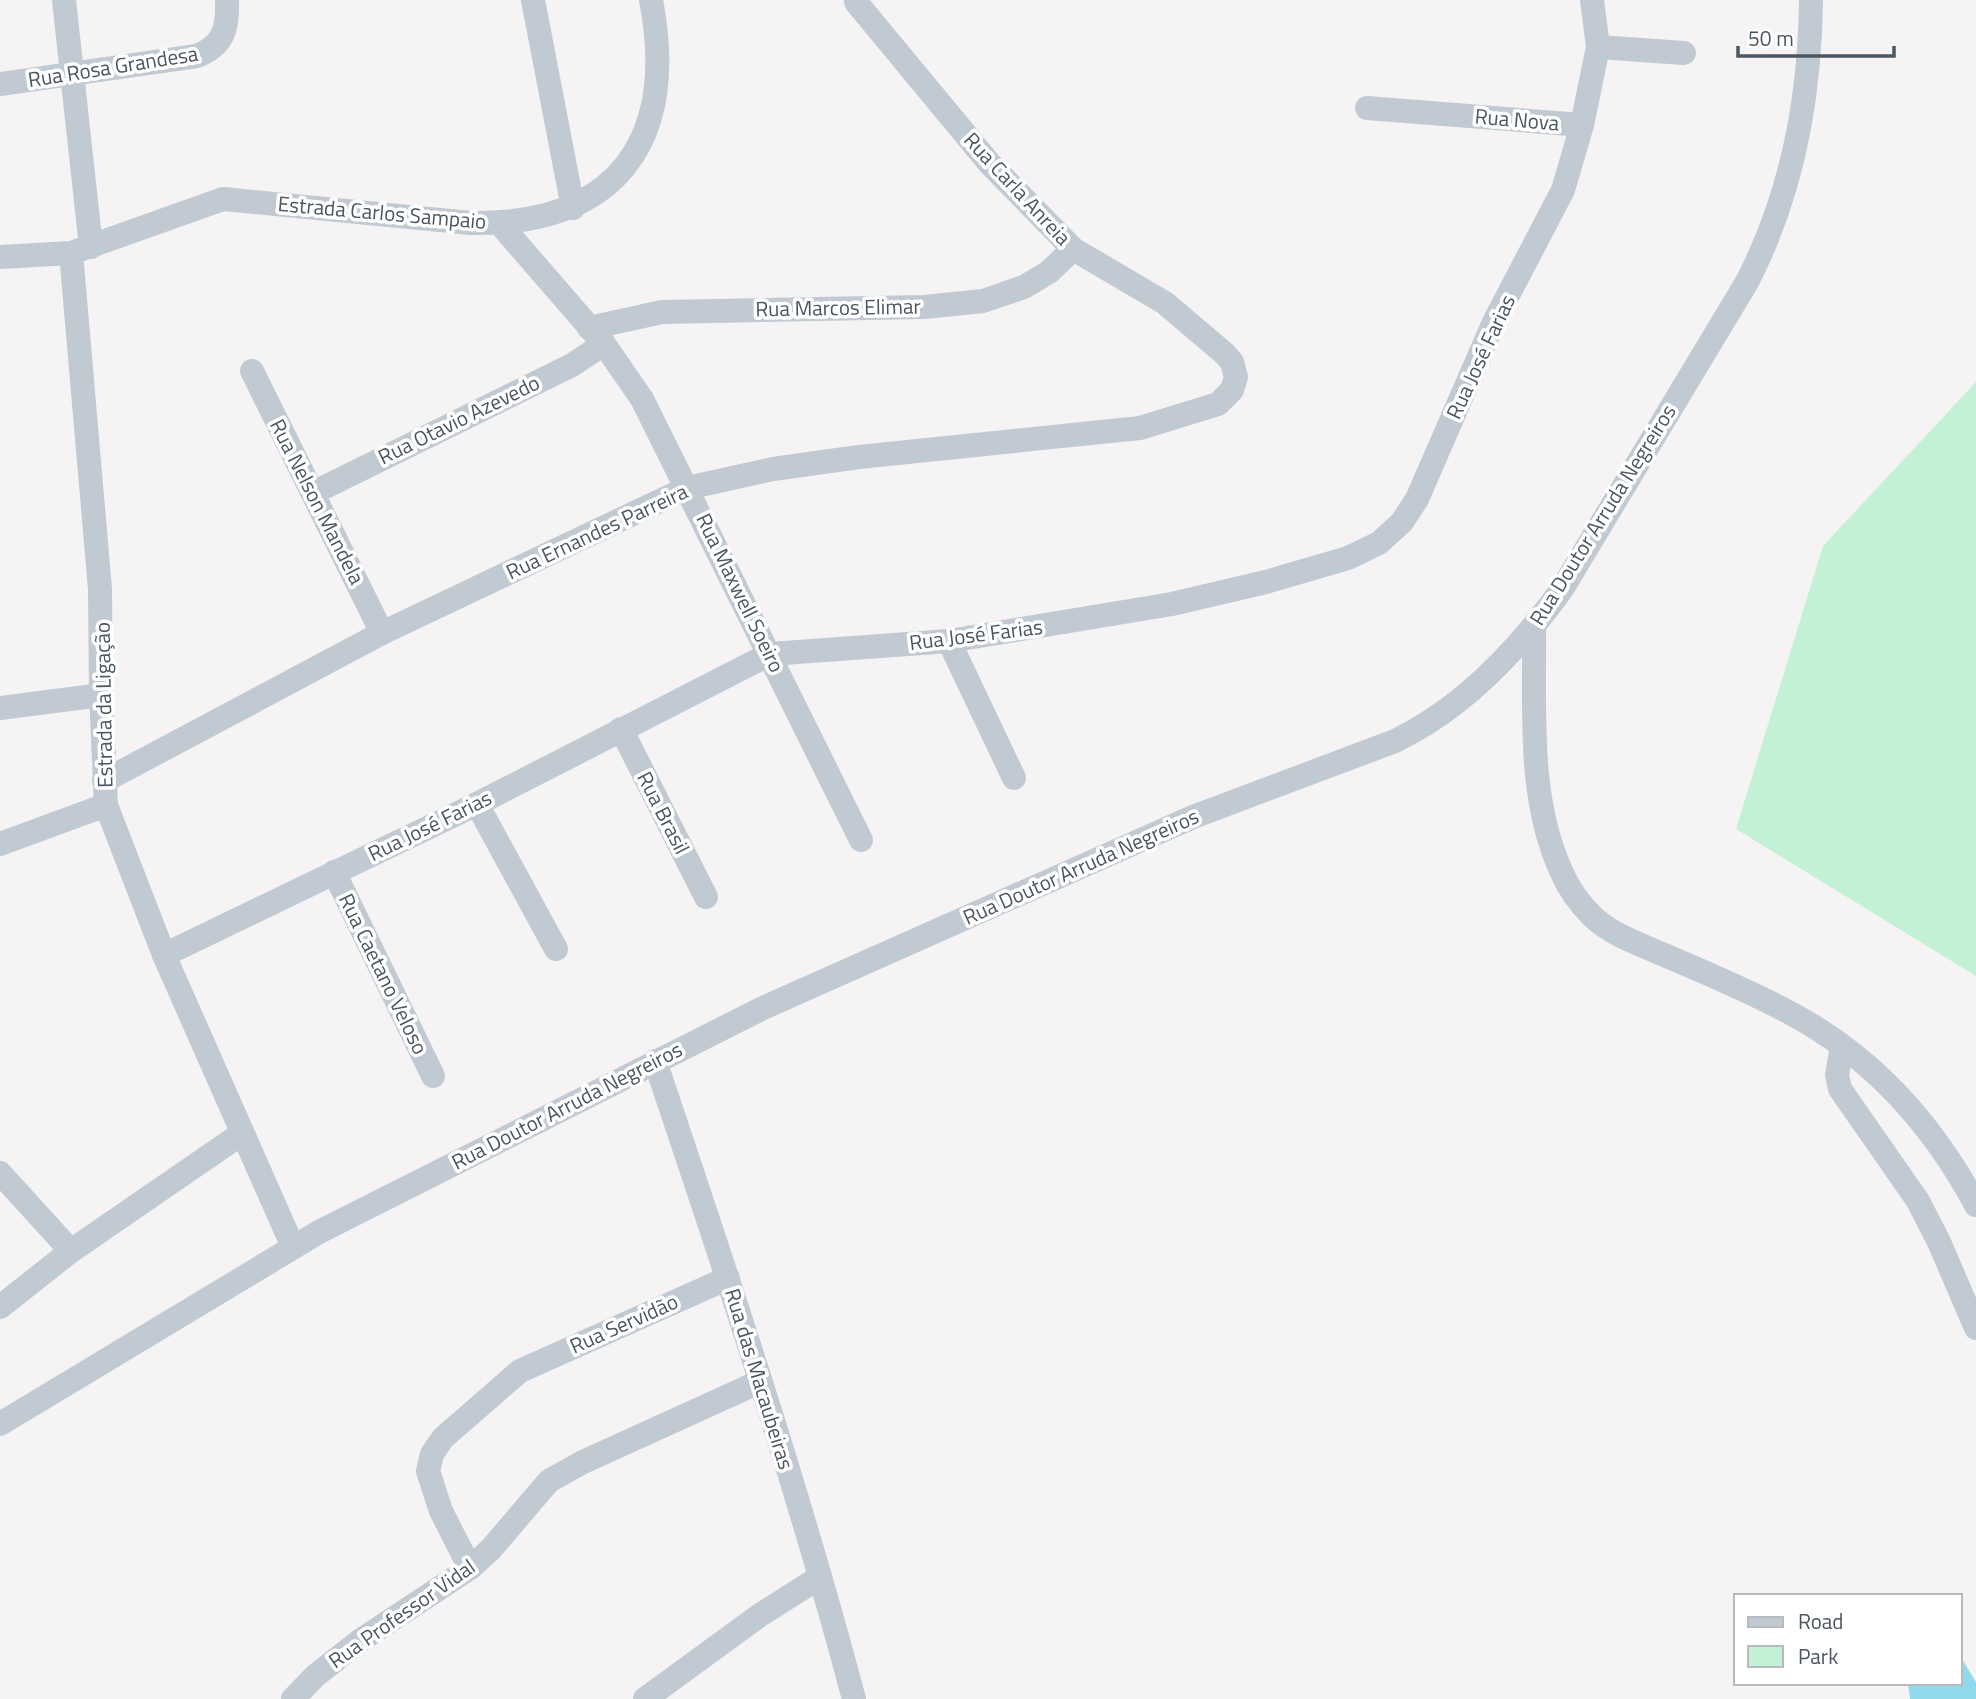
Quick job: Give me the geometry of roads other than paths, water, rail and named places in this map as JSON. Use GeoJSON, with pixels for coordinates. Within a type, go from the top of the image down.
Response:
{"type":"FeatureCollection","features":[{"type":"Feature","properties":{"kind":"street","name":"Estrada da Ligação"},"geometry":{"type":"LineString","coordinates":[[64,0],[71,74],[101,602],[105,793],[164,955],[293,1247]]}},
{"type":"Feature","properties":{"kind":"street","name":"Rua Rosa Grandesa"},"geometry":{"type":"LineString","coordinates":[[0,84],[179,61],[212,50],[225,33],[227,0]]}},
{"type":"Feature","properties":{"kind":"street"},"geometry":{"type":"LineString","coordinates":[[533,0],[573,208]]}},
{"type":"Feature","properties":{"kind":"street","name":"Estrada Carlos Sampaio"},"geometry":{"type":"LineString","coordinates":[[0,257],[81,250],[204,204],[231,199],[499,224],[573,208],[605,188],[627,164],[644,136],[657,62],[658,35],[651,0]]}},
{"type":"Feature","properties":{"kind":"street","name":"Rua Nova"},"geometry":{"type":"LineString","coordinates":[[1367,107],[1582,125],[1598,47],[1592,0]]}},
{"type":"Feature","properties":{"kind":"street","name":"Rua Doutor Arruda Negreiros"},"geometry":{"type":"LineString","coordinates":[[0,1423],[293,1247],[655,1061],[763,1008],[1193,817],[1395,741],[1423,727],[1474,687],[1534,628],[1562,589],[1667,416],[1769,239],[1792,170],[1803,99],[1811,0]]}},
{"type":"Feature","properties":{"kind":"street","name":"Rua Carla Anreia"},"geometry":{"type":"LineString","coordinates":[[856,2],[990,164],[1073,249],[1177,311],[1225,354],[1236,370]]}},
{"type":"Feature","properties":{"kind":"street"},"geometry":{"type":"LineString","coordinates":[[1598,47],[1684,53]]}},
{"type":"Feature","properties":{"kind":"street","name":"Rua José Farias"},"geometry":{"type":"LineString","coordinates":[[164,955],[477,804],[770,654],[949,641],[1172,604],[1301,572],[1348,558],[1379,543],[1402,522],[1417,499],[1494,321],[1563,190],[1582,125]]}},
{"type":"Feature","properties":{"kind":"street","name":"Rua Maxwell Soeiro"},"geometry":{"type":"LineString","coordinates":[[499,224],[597,336],[642,399],[861,841]]}},
{"type":"Feature","properties":{"kind":"street","name":"Rua Marcos Elimar"},"geometry":{"type":"LineString","coordinates":[[597,336],[662,312],[924,307],[983,301],[1024,287],[1049,272],[1073,249]]}},
{"type":"Feature","properties":{"kind":"street","name":"Rua Otavio Azevedo"},"geometry":{"type":"LineString","coordinates":[[313,493],[564,369],[597,336]]}},
{"type":"Feature","properties":{"kind":"street","name":"Rua Ernandes Parreira"},"geometry":{"type":"LineString","coordinates":[[0,844],[105,793],[382,633],[687,488],[773,469],[847,459],[1140,428],[1218,404],[1232,390],[1236,370]]}},
{"type":"Feature","properties":{"kind":"street","name":"Rua Nelson Mandela"},"geometry":{"type":"LineString","coordinates":[[252,371],[382,633]]}},
{"type":"Feature","properties":{"kind":"street"},"geometry":{"type":"LineString","coordinates":[[1534,628],[1535,754],[1541,804],[1551,844],[1575,896],[1594,918],[1625,937],[1793,1014],[1842,1046],[1891,1086],[1927,1125],[1976,1206]]}},
{"type":"Feature","properties":{"kind":"street"},"geometry":{"type":"LineString","coordinates":[[949,641],[1014,778]]}},
{"type":"Feature","properties":{"kind":"street"},"geometry":{"type":"LineString","coordinates":[[0,708],[101,695]]}},
{"type":"Feature","properties":{"kind":"street","name":"Rua Brasil"},"geometry":{"type":"LineString","coordinates":[[621,729],[706,897]]}},
{"type":"Feature","properties":{"kind":"street"},"geometry":{"type":"LineString","coordinates":[[477,804],[556,949]]}},
{"type":"Feature","properties":{"kind":"street","name":"Rua Caetano Veloso"},"geometry":{"type":"LineString","coordinates":[[334,872],[433,1076]]}},
{"type":"Feature","properties":{"kind":"street"},"geometry":{"type":"LineString","coordinates":[[1842,1046],[1838,1067],[1840,1089],[1918,1201],[1976,1328]]}},
{"type":"Feature","properties":{"kind":"street","name":"Rua das Macaubeiras"},"geometry":{"type":"LineString","coordinates":[[655,1061],[728,1278],[820,1577],[854,1699]]}},
{"type":"Feature","properties":{"kind":"street"},"geometry":{"type":"LineString","coordinates":[[0,1307],[71,1251],[242,1134]]}},
{"type":"Feature","properties":{"kind":"street"},"geometry":{"type":"LineString","coordinates":[[0,1173],[71,1251]]}},
{"type":"Feature","properties":{"kind":"street","name":"Rua Servidão"},"geometry":{"type":"LineString","coordinates":[[470,1568],[441,1511],[428,1471],[432,1454],[443,1438],[520,1371],[728,1278]]}},
{"type":"Feature","properties":{"kind":"street","name":"Rua Professor Vidal"},"geometry":{"type":"LineString","coordinates":[[293,1699],[315,1676],[361,1640],[470,1568],[491,1549],[538,1491],[564,1471],[760,1382]]}},
{"type":"Feature","properties":{"kind":"street"},"geometry":{"type":"LineString","coordinates":[[645,1699],[760,1615],[820,1577]]}},
{"type":"Feature","properties":{"kind":"water"},"geometry":{"type":"Polygon","coordinates":[[[1962,1659],[1976,1682],[1976,1699],[1910,1699],[1908,1685],[1962,1685],[1962,1659]]]}}]}
